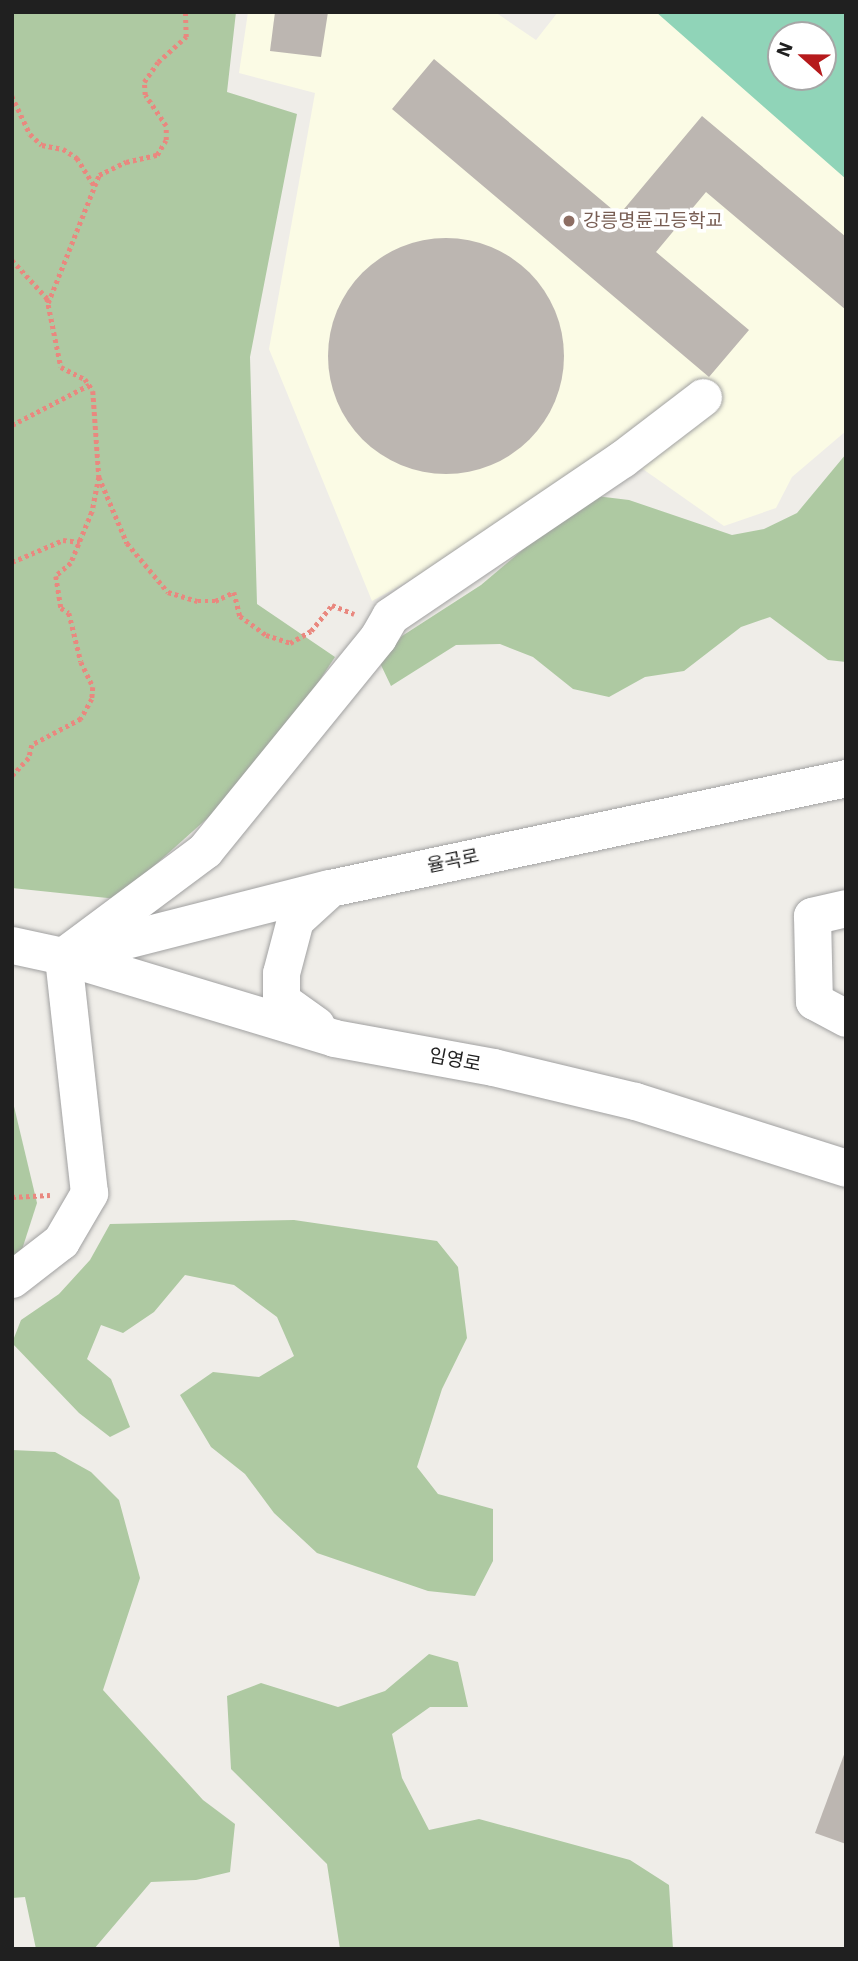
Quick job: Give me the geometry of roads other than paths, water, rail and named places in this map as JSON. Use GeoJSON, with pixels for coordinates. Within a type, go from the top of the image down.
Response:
{"type":"FeatureCollection","features":[{"type":"Feature","properties":{"kind":"street"},"geometry":{"type":"LineString","coordinates":[[12,1279],[61,1241],[89,1193],[64,956],[205,850],[378,637],[390,616],[622,459],[702,397]]}},
{"type":"Feature","properties":{"kind":"street","name":"율곡로"},"geometry":{"type":"LineString","coordinates":[[12,958],[64,956],[330,887],[846,778]]}},
{"type":"Feature","properties":{"kind":"street"},"geometry":{"type":"LineString","coordinates":[[330,887],[295,920],[281,973],[281,1000],[334,1038]]}},
{"type":"Feature","properties":{"kind":"street"},"geometry":{"type":"LineString","coordinates":[[846,908],[812,916],[814,1001],[846,1018]]}},
{"type":"Feature","properties":{"kind":"street","name":"율곡로"},"geometry":{"type":"LineString","coordinates":[[12,945],[64,956]]}},
{"type":"Feature","properties":{"kind":"street","name":"임영로"},"geometry":{"type":"LineString","coordinates":[[64,956],[334,1038],[493,1067],[635,1101],[846,1168]]}},
{"type":"Feature","properties":{"kind":"place","name":"강릉명륜고등학교"},"geometry":{"type":"Point","coordinates":[569,221]}}]}
